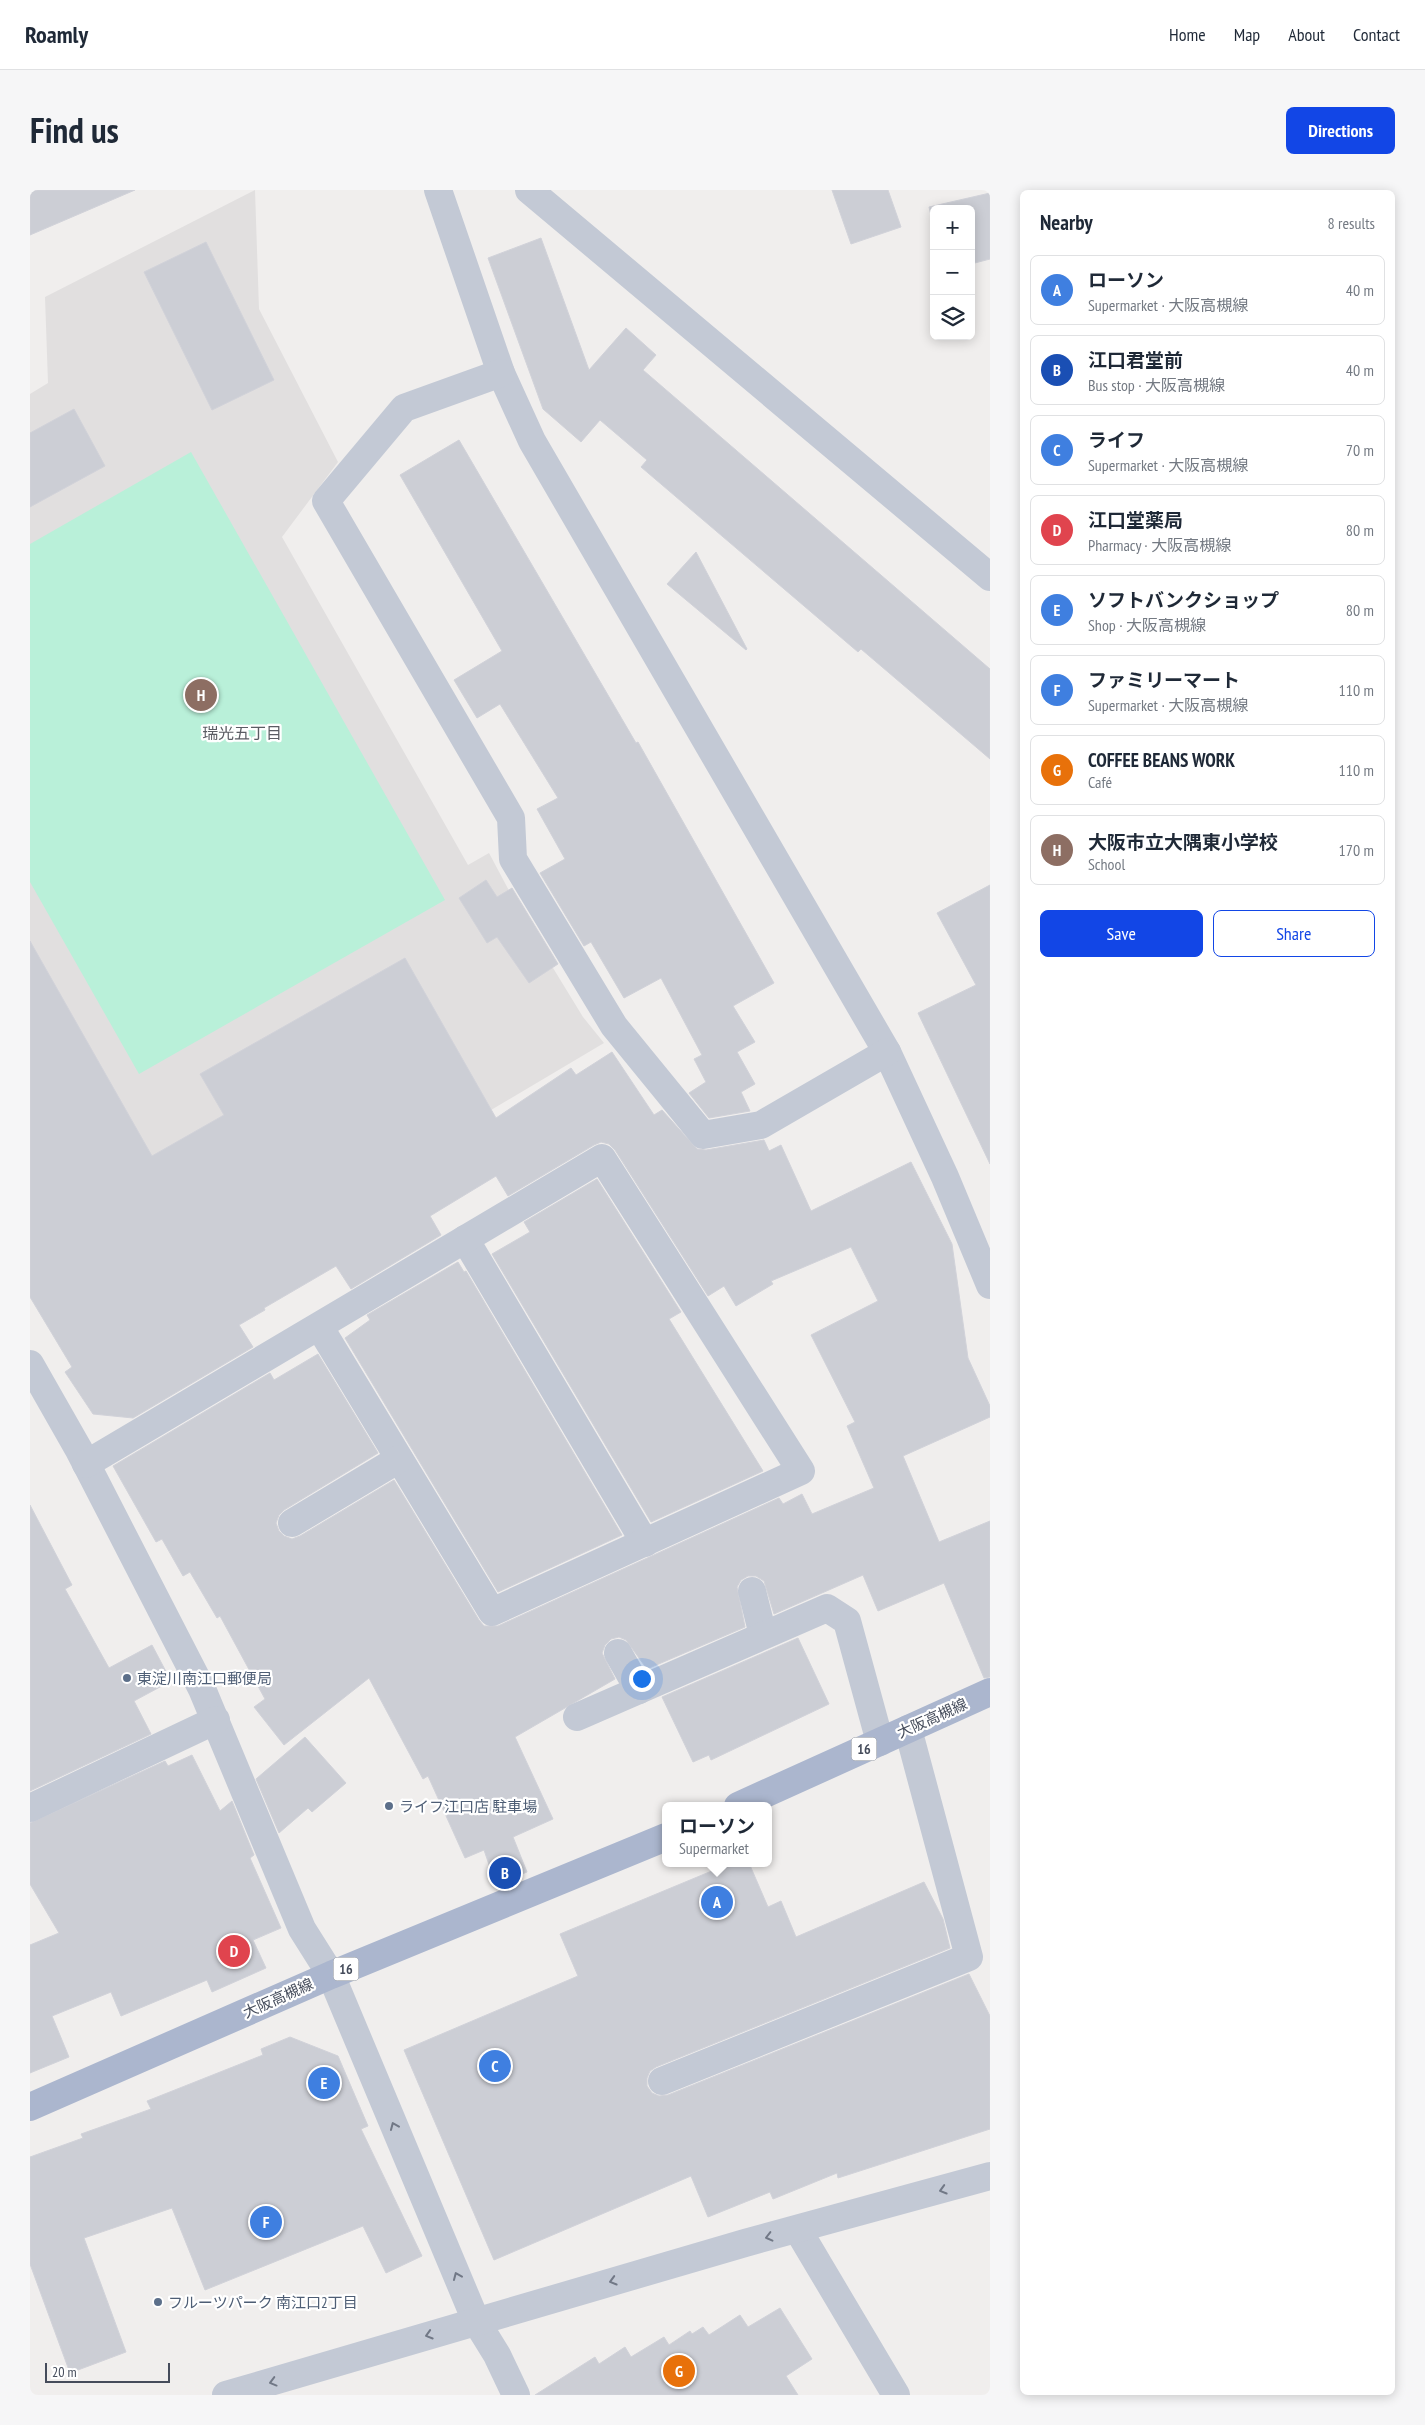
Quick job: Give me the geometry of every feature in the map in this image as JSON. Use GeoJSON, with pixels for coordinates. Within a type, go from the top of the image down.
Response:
{"type":"FeatureCollection","features":[{"type":"Feature","properties":{"kind":"main road","name":"大阪高槻線"},"geometry":{"type":"LineString","coordinates":[[747,1802],[990,1692]]}},
{"type":"Feature","properties":{"kind":"main road","name":"大阪高槻線"},"geometry":{"type":"LineString","coordinates":[[30,2107],[331,1975],[662,1839]]}},
{"type":"Feature","properties":{"kind":"street"},"geometry":{"type":"LineString","coordinates":[[438,190],[501,374],[532,441],[887,1052],[945,1177],[990,1285]]}},
{"type":"Feature","properties":{"kind":"street"},"geometry":{"type":"LineString","coordinates":[[529,190],[990,577]]}},
{"type":"Feature","properties":{"kind":"street"},"geometry":{"type":"LineString","coordinates":[[501,374],[404,408],[326,501],[511,818],[513,859],[614,1026],[702,1135],[762,1125],[887,1052]]}},
{"type":"Feature","properties":{"kind":"street"},"geometry":{"type":"LineString","coordinates":[[86,1464],[602,1158],[801,1471],[492,1612],[319,1326]]}},
{"type":"Feature","properties":{"kind":"street"},"geometry":{"type":"LineString","coordinates":[[465,1239],[645,1542]]}},
{"type":"Feature","properties":{"kind":"street"},"geometry":{"type":"LineString","coordinates":[[30,1364],[86,1464],[202,1689],[302,1929],[331,1975],[476,2321],[497,2355],[516,2395]]}},
{"type":"Feature","properties":{"kind":"street"},"geometry":{"type":"LineString","coordinates":[[292,1523],[399,1459]]}},
{"type":"Feature","properties":{"kind":"street"},"geometry":{"type":"LineString","coordinates":[[752,1591],[763,1635]]}},
{"type":"Feature","properties":{"kind":"street"},"geometry":{"type":"LineString","coordinates":[[577,1716],[826,1608],[846,1621],[880,1742]]}},
{"type":"Feature","properties":{"kind":"street"},"geometry":{"type":"LineString","coordinates":[[618,1653],[639,1690]]}},
{"type":"Feature","properties":{"kind":"street"},"geometry":{"type":"LineString","coordinates":[[30,1808],[216,1720]]}},
{"type":"Feature","properties":{"kind":"street"},"geometry":{"type":"LineString","coordinates":[[662,2081],[969,1957],[908,1729]]}},
{"type":"Feature","properties":{"kind":"street"},"geometry":{"type":"LineString","coordinates":[[226,2395],[311,2372],[476,2321],[745,2243],[990,2176]]}},
{"type":"Feature","properties":{"kind":"street"},"geometry":{"type":"LineString","coordinates":[[798,2230],[896,2395]]}},
{"type":"Feature","properties":{"kind":"shaded area"},"geometry":{"type":"Polygon","coordinates":[[[255,190],[259,309],[338,462],[282,537],[468,865],[489,853],[531,932],[583,1017],[604,1043],[135,1321],[30,1144],[30,394],[48,383],[45,297],[255,190]]]}},
{"type":"Feature","properties":{"kind":"green space"},"geometry":{"type":"Polygon","coordinates":[[[191,452],[445,900],[139,1074],[30,882],[30,544],[191,452]]]}},
{"type":"Feature","properties":{"kind":"building"},"geometry":{"type":"Polygon","coordinates":[[[30,190],[135,190],[30,235],[30,190]]]}},
{"type":"Feature","properties":{"kind":"building"},"geometry":{"type":"Polygon","coordinates":[[[832,190],[888,190],[901,227],[851,244],[832,190]]]}},
{"type":"Feature","properties":{"kind":"building"},"geometry":{"type":"Polygon","coordinates":[[[990,193],[990,259],[975,263],[975,205],[938,205],[990,193]]]}},
{"type":"Feature","properties":{"kind":"building"},"geometry":{"type":"Polygon","coordinates":[[[541,238],[589,370],[626,328],[656,355],[643,370],[990,669],[990,759],[861,649],[858,652],[641,467],[647,460],[600,420],[581,442],[543,409],[488,258],[541,238]]]}},
{"type":"Feature","properties":{"kind":"building"},"geometry":{"type":"Polygon","coordinates":[[[206,242],[274,380],[212,410],[144,272],[206,242]]]}},
{"type":"Feature","properties":{"kind":"building"},"geometry":{"type":"Polygon","coordinates":[[[74,409],[105,466],[30,507],[30,433],[74,409]]]}},
{"type":"Feature","properties":{"kind":"building"},"geometry":{"type":"Polygon","coordinates":[[[459,440],[636,743],[638,742],[774,983],[733,1006],[755,1042],[737,1052],[755,1084],[741,1092],[750,1111],[709,1118],[689,1093],[706,1082],[694,1059],[702,1055],[661,978],[624,998],[591,942],[584,946],[540,873],[565,859],[537,809],[558,798],[500,704],[477,718],[454,680],[502,651],[400,475],[459,440]]]}},
{"type":"Feature","properties":{"kind":"building"},"geometry":{"type":"Polygon","coordinates":[[[696,552],[747,649],[746,650],[667,584],[696,552]]]}},
{"type":"Feature","properties":{"kind":"building"},"geometry":{"type":"Polygon","coordinates":[[[486,880],[497,897],[512,888],[558,964],[529,983],[497,937],[487,943],[459,898],[486,880]]]}},
{"type":"Feature","properties":{"kind":"building"},"geometry":{"type":"Polygon","coordinates":[[[990,885],[990,1164],[918,1013],[976,985],[937,913],[990,885]]]}},
{"type":"Feature","properties":{"kind":"building"},"geometry":{"type":"Polygon","coordinates":[[[30,941],[152,1156],[224,1115],[200,1074],[405,958],[496,1118],[571,1068],[576,1075],[612,1052],[654,1115],[662,1110],[697,1149],[706,1150],[764,1140],[769,1151],[781,1145],[811,1211],[911,1162],[952,1244],[968,1358],[990,1406],[990,1417],[903,1456],[939,1542],[990,1521],[990,1677],[984,1678],[944,1583],[878,1611],[863,1575],[774,1614],[764,1581],[756,1576],[748,1576],[741,1580],[737,1587],[745,1627],[647,1669],[626,1640],[619,1637],[611,1639],[605,1645],[602,1653],[615,1679],[515,1737],[553,1819],[513,1837],[527,1872],[496,1885],[484,1850],[465,1858],[428,1776],[423,1779],[369,1678],[284,1745],[254,1707],[265,1699],[220,1616],[217,1618],[190,1572],[183,1576],[162,1539],[156,1542],[113,1466],[270,1373],[274,1380],[318,1354],[378,1453],[284,1510],[279,1515],[276,1523],[279,1531],[284,1536],[292,1539],[300,1536],[394,1480],[479,1620],[484,1626],[498,1626],[779,1498],[783,1504],[802,1494],[812,1514],[874,1488],[847,1426],[855,1422],[811,1335],[878,1301],[851,1247],[771,1281],[773,1284],[736,1306],[724,1286],[708,1296],[615,1150],[609,1144],[601,1142],[508,1196],[496,1176],[430,1216],[441,1235],[351,1289],[336,1266],[264,1308],[265,1310],[239,1325],[253,1347],[133,1418],[93,1414],[65,1372],[72,1367],[30,1297],[30,941]]]}},
{"type":"Feature","properties":{"kind":"building"},"geometry":{"type":"Polygon","coordinates":[[[597,1179],[681,1312],[669,1319],[763,1471],[651,1522],[492,1254],[530,1232],[524,1222],[597,1179]]]}},
{"type":"Feature","properties":{"kind":"building"},"geometry":{"type":"Polygon","coordinates":[[[458,1262],[464,1272],[466,1271],[622,1535],[498,1592],[345,1338],[370,1320],[367,1315],[458,1262]]]}},
{"type":"Feature","properties":{"kind":"building"},"geometry":{"type":"Polygon","coordinates":[[[30,1505],[72,1585],[65,1589],[109,1668],[152,1645],[171,1681],[134,1701],[151,1734],[30,1791],[30,1505]]]}},
{"type":"Feature","properties":{"kind":"building"},"geometry":{"type":"Polygon","coordinates":[[[798,1638],[829,1704],[711,1760],[709,1755],[693,1762],[662,1697],[798,1638]]]}},
{"type":"Feature","properties":{"kind":"building"},"geometry":{"type":"Polygon","coordinates":[[[305,1737],[346,1783],[312,1812],[308,1808],[279,1833],[256,1779],[305,1737]]]}},
{"type":"Feature","properties":{"kind":"building"},"geometry":{"type":"Polygon","coordinates":[[[192,1755],[220,1811],[232,1801],[254,1855],[250,1858],[281,1928],[253,1940],[266,1968],[212,1992],[207,1980],[121,2016],[111,1992],[52,2016],[69,2057],[30,2073],[30,1945],[59,1933],[30,1884],[30,1823],[165,1761],[168,1766],[192,1755]]]}},
{"type":"Feature","properties":{"kind":"building"},"geometry":{"type":"Polygon","coordinates":[[[721,1867],[751,1867],[768,1907],[781,1901],[796,1937],[924,1882],[943,1919],[950,1948],[656,2067],[650,2071],[647,2078],[647,2086],[652,2093],[659,2096],[668,2095],[969,1974],[990,2016],[990,2129],[838,2178],[837,2173],[773,2199],[770,2192],[708,2217],[691,2176],[494,2260],[404,2050],[578,1976],[560,1934],[721,1867]]]}},
{"type":"Feature","properties":{"kind":"building"},"geometry":{"type":"Polygon","coordinates":[[[290,2037],[338,2056],[368,2126],[361,2129],[422,2256],[386,2273],[363,2226],[205,2290],[172,2208],[84,2238],[126,2352],[70,2373],[30,2264],[30,2157],[83,2138],[81,2134],[151,2109],[147,2101],[263,2055],[261,2049],[290,2037]]]}},
{"type":"Feature","properties":{"kind":"building"},"geometry":{"type":"Polygon","coordinates":[[[780,2308],[812,2359],[786,2376],[798,2395],[535,2395],[595,2357],[599,2364],[625,2347],[631,2357],[664,2337],[669,2345],[690,2331],[692,2334],[703,2327],[709,2335],[740,2315],[748,2327],[780,2308]]]}},
{"type":"Feature","properties":{"kind":"place","name":"大阪市立大隅東小学校"},"geometry":{"type":"Point","coordinates":[201,695]}},
{"type":"Feature","properties":{"kind":"place","name":"東淀川南江口郵便局"},"geometry":{"type":"Point","coordinates":[127,1678]}},
{"type":"Feature","properties":{"kind":"place","name":"ライフ江口店 駐車場"},"geometry":{"type":"Point","coordinates":[389,1806]}},
{"type":"Feature","properties":{"kind":"place","name":"江口君堂前"},"geometry":{"type":"Point","coordinates":[505,1873]}},
{"type":"Feature","properties":{"kind":"place","name":"ローソン"},"geometry":{"type":"Point","coordinates":[717,1902]}},
{"type":"Feature","properties":{"kind":"place","name":"江口堂薬局"},"geometry":{"type":"Point","coordinates":[234,1951]}},
{"type":"Feature","properties":{"kind":"place","name":"ライフ"},"geometry":{"type":"Point","coordinates":[495,2066]}},
{"type":"Feature","properties":{"kind":"place","name":"ソフトバンクショップ"},"geometry":{"type":"Point","coordinates":[324,2083]}},
{"type":"Feature","properties":{"kind":"place","name":"ファミリーマート"},"geometry":{"type":"Point","coordinates":[266,2222]}},
{"type":"Feature","properties":{"kind":"place","name":"フルーツパーク 南江口2丁目"},"geometry":{"type":"Point","coordinates":[158,2302]}},
{"type":"Feature","properties":{"kind":"place","name":"COFFEE BEANS WORK"},"geometry":{"type":"Point","coordinates":[679,2371]}},
{"type":"Feature","properties":{"kind":"district","name":"瑞光五丁目"},"geometry":{"type":"Point","coordinates":[242,733]}}]}
